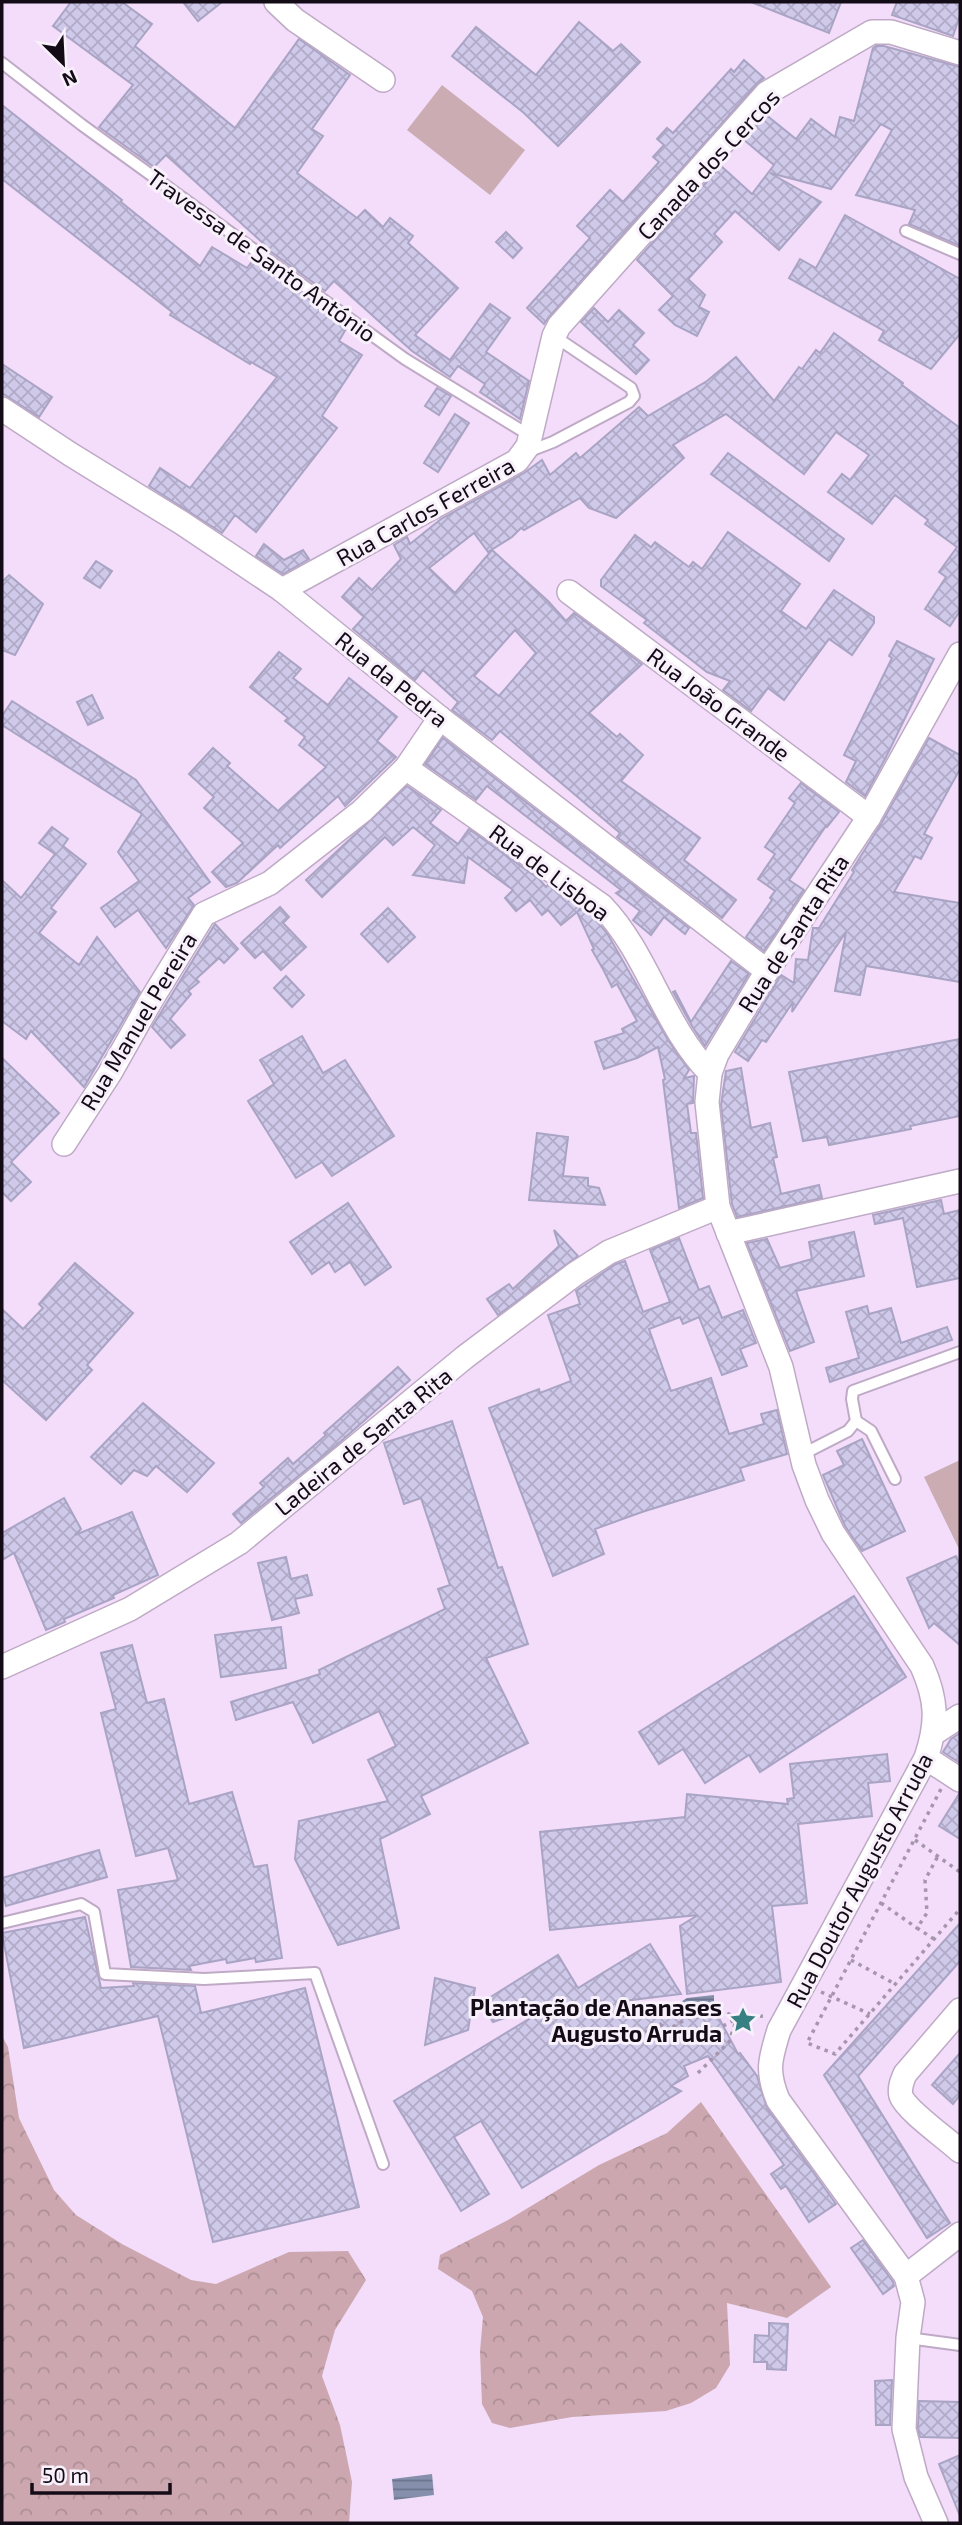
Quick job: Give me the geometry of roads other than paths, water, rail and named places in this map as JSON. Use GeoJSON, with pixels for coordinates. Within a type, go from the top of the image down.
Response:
{"type":"FeatureCollection","features":[{"type":"Feature","properties":{"kind":"street"},"geometry":{"type":"LineString","coordinates":[[276,2],[295,20],[383,80]]}},
{"type":"Feature","properties":{"kind":"street","name":"Canada dos Cercos"},"geometry":{"type":"LineString","coordinates":[[556,331],[768,93],[872,32],[891,32],[960,53]]}},
{"type":"Feature","properties":{"kind":"street","name":"Rua Carlos Ferreira"},"geometry":{"type":"LineString","coordinates":[[282,590],[517,461],[527,444],[556,331]]}},
{"type":"Feature","properties":{"kind":"street","name":"Rua da Pedra"},"geometry":{"type":"LineString","coordinates":[[2,409],[282,590],[440,718],[767,971]]}},
{"type":"Feature","properties":{"kind":"street","name":"Rua João Grande"},"geometry":{"type":"LineString","coordinates":[[569,592],[869,817]]}},
{"type":"Feature","properties":{"kind":"street","name":"Rua de Santa Rita"},"geometry":{"type":"LineString","coordinates":[[728,1233],[718,1207],[708,1116],[710,1073],[717,1054],[767,971],[869,817],[960,654]]}},
{"type":"Feature","properties":{"kind":"street","name":"Rua Manuel Pereira"},"geometry":{"type":"LineString","coordinates":[[64,1144],[110,1073],[204,914],[270,883],[362,811],[406,768],[440,718]]}},
{"type":"Feature","properties":{"kind":"street","name":"Rua de Lisboa"},"geometry":{"type":"LineString","coordinates":[[406,768],[602,906],[626,934],[693,1055],[710,1073]]}},
{"type":"Feature","properties":{"kind":"street"},"geometry":{"type":"LineString","coordinates":[[728,1233],[960,1181]]}},
{"type":"Feature","properties":{"kind":"street","name":"Ladeira de Santa Rita"},"geometry":{"type":"LineString","coordinates":[[2,1667],[130,1609],[239,1543],[445,1374],[575,1273],[609,1252],[718,1207]]}},
{"type":"Feature","properties":{"kind":"street","name":"Rua Doutor Augusto Arruda"},"geometry":{"type":"LineString","coordinates":[[728,1233],[781,1367],[801,1455],[817,1500],[832,1533],[922,1666],[931,1686],[934,1733],[926,1758],[779,2030],[769,2062],[771,2082],[778,2100],[906,2276]]}},
{"type":"Feature","properties":{"kind":"street"},"geometry":{"type":"LineString","coordinates":[[934,1733],[960,1716]]}},
{"type":"Feature","properties":{"kind":"street"},"geometry":{"type":"LineString","coordinates":[[926,1758],[955,1776]]}},
{"type":"Feature","properties":{"kind":"street"},"geometry":{"type":"LineString","coordinates":[[960,2010],[905,2074],[900,2086],[901,2097],[909,2106],[960,2151]]}},
{"type":"Feature","properties":{"kind":"street"},"geometry":{"type":"LineString","coordinates":[[936,2523],[916,2477],[904,2429],[908,2338],[913,2302],[906,2276],[960,2234]]}},
{"type":"Feature","properties":{"kind":"lane","name":"Travessa de Santo António"},"geometry":{"type":"LineString","coordinates":[[2,63],[82,125],[527,444]]}},
{"type":"Feature","properties":{"kind":"lane"},"geometry":{"type":"LineString","coordinates":[[906,231],[960,254]]}},
{"type":"Feature","properties":{"kind":"lane"},"geometry":{"type":"LineString","coordinates":[[527,444],[553,442],[634,396],[631,388],[556,331]]}},
{"type":"Feature","properties":{"kind":"lane"},"geometry":{"type":"LineString","coordinates":[[801,1455],[848,1432],[856,1421],[853,1391],[960,1352]]}},
{"type":"Feature","properties":{"kind":"lane"},"geometry":{"type":"LineString","coordinates":[[856,1421],[871,1430],[895,1479]]}},
{"type":"Feature","properties":{"kind":"lane"},"geometry":{"type":"LineString","coordinates":[[2,1923],[81,1904],[94,1912],[105,1974],[204,1979],[315,1973],[383,2164]]}},
{"type":"Feature","properties":{"kind":"lane"},"geometry":{"type":"LineString","coordinates":[[908,2338],[960,2345]]}},
{"type":"Feature","properties":{"kind":"water"},"geometry":{"type":"Polygon","coordinates":[[[714,1995],[714,2006],[690,2009],[670,2022],[664,2013],[687,1998],[714,1995]]]}},
{"type":"Feature","properties":{"kind":"water"},"geometry":{"type":"Polygon","coordinates":[[[432,2474],[434,2495],[394,2500],[392,2479],[432,2474]]]}},
{"type":"Feature","properties":{"kind":"place","name":"Plantação de Ananases Augusto Arruda"},"geometry":{"type":"Point","coordinates":[743,2020]}}]}
